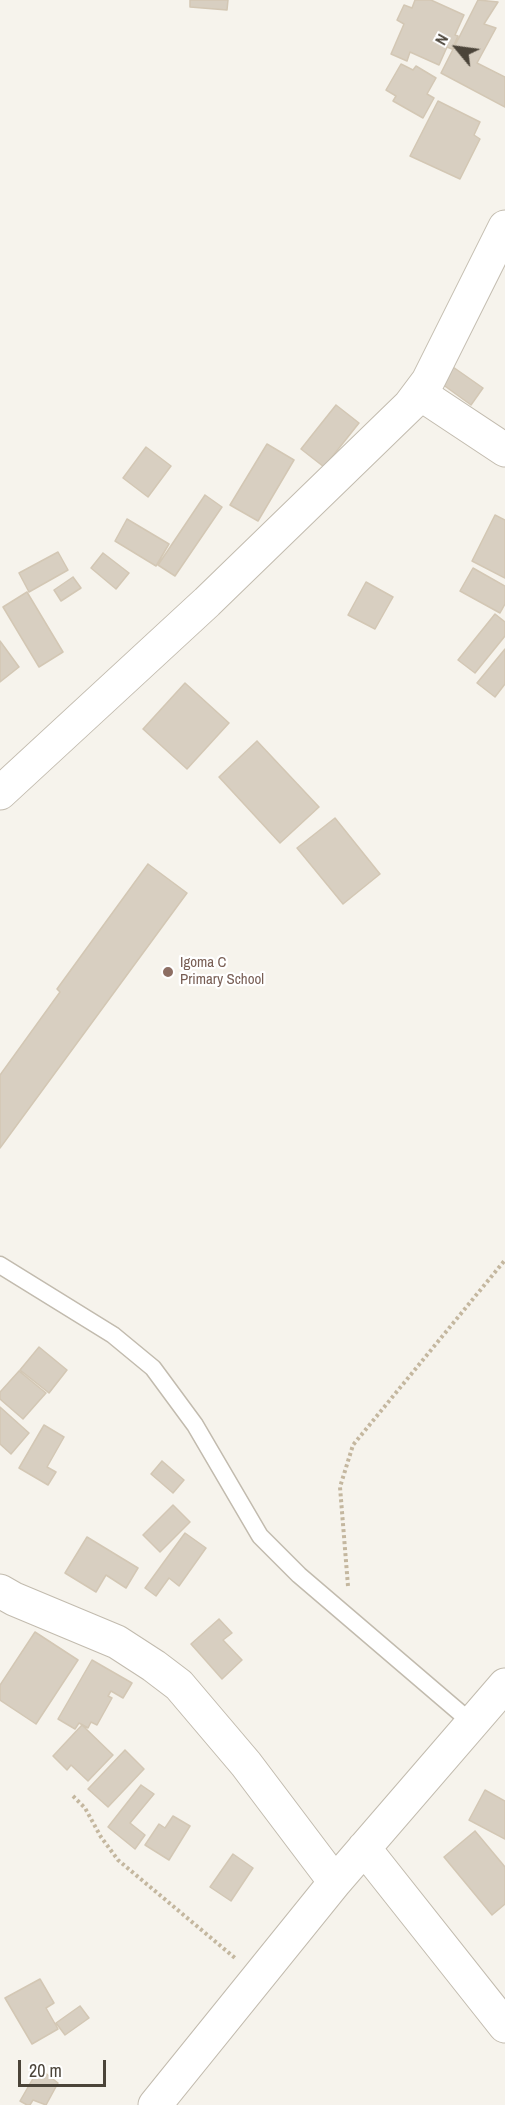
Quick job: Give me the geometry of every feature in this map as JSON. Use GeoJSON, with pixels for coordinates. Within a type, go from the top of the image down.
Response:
{"type":"FeatureCollection","features":[{"type":"Feature","properties":{"kind":"street"},"geometry":{"type":"LineString","coordinates":[[0,793],[223,586],[402,413],[428,381],[505,227]]}},
{"type":"Feature","properties":{"kind":"street"},"geometry":{"type":"LineString","coordinates":[[419,393],[505,450]]}},
{"type":"Feature","properties":{"kind":"street"},"geometry":{"type":"LineString","coordinates":[[0,1591],[117,1642],[179,1685],[246,1764],[335,1882]]}},
{"type":"Feature","properties":{"kind":"street"},"geometry":{"type":"LineString","coordinates":[[154,2105],[335,1882],[505,1685]]}},
{"type":"Feature","properties":{"kind":"street"},"geometry":{"type":"LineString","coordinates":[[364,1848],[505,2026]]}},
{"type":"Feature","properties":{"kind":"lane"},"geometry":{"type":"LineString","coordinates":[[0,1265],[113,1335],[153,1368],[195,1425],[260,1536],[299,1575],[350,1620],[472,1723]]}},
{"type":"Feature","properties":{"kind":"path"},"geometry":{"type":"LineString","coordinates":[[350,1620],[340,1487],[353,1445],[505,1260]]}},
{"type":"Feature","properties":{"kind":"path"},"geometry":{"type":"LineString","coordinates":[[73,1796],[86,1808],[101,1837],[118,1860],[258,1977]]}},
{"type":"Feature","properties":{"kind":"building"},"geometry":{"type":"Polygon","coordinates":[[[190,0],[228,0],[227,10],[190,7],[190,0]]]}},
{"type":"Feature","properties":{"kind":"building"},"geometry":{"type":"Polygon","coordinates":[[[415,0],[431,0],[464,15],[455,35],[458,36],[452,49],[447,47],[439,65],[410,52],[407,61],[391,54],[404,24],[397,20],[404,5],[412,8],[415,0]]]}},
{"type":"Feature","properties":{"kind":"building"},"geometry":{"type":"Polygon","coordinates":[[[478,0],[498,2],[484,24],[496,28],[477,63],[505,77],[505,107],[441,73],[478,0]]]}},
{"type":"Feature","properties":{"kind":"building"},"geometry":{"type":"Polygon","coordinates":[[[401,64],[413,70],[416,66],[436,78],[427,94],[434,98],[423,118],[393,101],[396,96],[386,90],[401,64]]]}},
{"type":"Feature","properties":{"kind":"building"},"geometry":{"type":"Polygon","coordinates":[[[438,101],[480,122],[474,135],[480,139],[460,179],[410,156],[438,101]]]}},
{"type":"Feature","properties":{"kind":"building"},"geometry":{"type":"Polygon","coordinates":[[[453,367],[483,388],[471,405],[442,384],[453,367]]]}},
{"type":"Feature","properties":{"kind":"building"},"geometry":{"type":"Polygon","coordinates":[[[336,405],[359,423],[324,467],[301,449],[336,405]]]}},
{"type":"Feature","properties":{"kind":"building"},"geometry":{"type":"Polygon","coordinates":[[[267,444],[294,460],[258,521],[230,505],[267,444]]]}},
{"type":"Feature","properties":{"kind":"building"},"geometry":{"type":"Polygon","coordinates":[[[146,447],[171,466],[148,497],[123,478],[146,447]]]}},
{"type":"Feature","properties":{"kind":"building"},"geometry":{"type":"Polygon","coordinates":[[[205,495],[222,507],[175,576],[158,565],[205,495]]]}},
{"type":"Feature","properties":{"kind":"building"},"geometry":{"type":"Polygon","coordinates":[[[495,515],[505,520],[505,578],[472,561],[495,515]]]}},
{"type":"Feature","properties":{"kind":"building"},"geometry":{"type":"Polygon","coordinates":[[[127,519],[169,544],[156,566],[115,541],[127,519]]]}},
{"type":"Feature","properties":{"kind":"building"},"geometry":{"type":"Polygon","coordinates":[[[58,552],[68,570],[29,592],[19,573],[58,552]]]}},
{"type":"Feature","properties":{"kind":"building"},"geometry":{"type":"Polygon","coordinates":[[[103,553],[129,573],[116,589],[91,568],[103,553]]]}},
{"type":"Feature","properties":{"kind":"building"},"geometry":{"type":"Polygon","coordinates":[[[473,568],[505,586],[505,604],[500,613],[460,591],[473,568]]]}},
{"type":"Feature","properties":{"kind":"building"},"geometry":{"type":"Polygon","coordinates":[[[73,577],[81,588],[61,601],[54,590],[73,577]]]}},
{"type":"Feature","properties":{"kind":"building"},"geometry":{"type":"Polygon","coordinates":[[[366,582],[393,597],[375,629],[348,615],[366,582]]]}},
{"type":"Feature","properties":{"kind":"building"},"geometry":{"type":"Polygon","coordinates":[[[27,592],[63,652],[39,667],[3,607],[27,592]]]}},
{"type":"Feature","properties":{"kind":"building"},"geometry":{"type":"Polygon","coordinates":[[[495,614],[505,622],[505,636],[475,673],[458,660],[495,614]]]}},
{"type":"Feature","properties":{"kind":"building"},"geometry":{"type":"Polygon","coordinates":[[[0,641],[19,667],[0,682],[0,641]]]}},
{"type":"Feature","properties":{"kind":"building"},"geometry":{"type":"Polygon","coordinates":[[[505,649],[505,684],[495,697],[477,683],[505,649]]]}},
{"type":"Feature","properties":{"kind":"building"},"geometry":{"type":"Polygon","coordinates":[[[185,683],[229,723],[187,769],[143,729],[185,683]]]}},
{"type":"Feature","properties":{"kind":"building"},"geometry":{"type":"Polygon","coordinates":[[[257,741],[319,807],[280,843],[219,777],[257,741]]]}},
{"type":"Feature","properties":{"kind":"building"},"geometry":{"type":"Polygon","coordinates":[[[335,818],[380,874],[343,904],[297,848],[335,818]]]}},
{"type":"Feature","properties":{"kind":"building"},"geometry":{"type":"Polygon","coordinates":[[[148,864],[187,893],[0,1148],[0,1075],[60,992],[57,989],[148,864]]]}},
{"type":"Feature","properties":{"kind":"building"},"geometry":{"type":"Polygon","coordinates":[[[39,1347],[67,1370],[49,1393],[20,1370],[39,1347]]]}},
{"type":"Feature","properties":{"kind":"building"},"geometry":{"type":"Polygon","coordinates":[[[19,1371],[46,1393],[23,1419],[0,1399],[0,1392],[19,1371]]]}},
{"type":"Feature","properties":{"kind":"building"},"geometry":{"type":"Polygon","coordinates":[[[0,1407],[29,1433],[11,1454],[0,1444],[0,1407]]]}},
{"type":"Feature","properties":{"kind":"building"},"geometry":{"type":"Polygon","coordinates":[[[44,1425],[64,1437],[47,1467],[56,1472],[48,1485],[19,1468],[44,1425]]]}},
{"type":"Feature","properties":{"kind":"building"},"geometry":{"type":"Polygon","coordinates":[[[162,1461],[184,1480],[173,1493],[151,1474],[162,1461]]]}},
{"type":"Feature","properties":{"kind":"building"},"geometry":{"type":"Polygon","coordinates":[[[173,1505],[190,1522],[160,1552],[143,1535],[173,1505]]]}},
{"type":"Feature","properties":{"kind":"building"},"geometry":{"type":"Polygon","coordinates":[[[185,1533],[206,1548],[179,1586],[169,1578],[156,1596],[145,1588],[185,1533]]]}},
{"type":"Feature","properties":{"kind":"building"},"geometry":{"type":"Polygon","coordinates":[[[87,1537],[138,1568],[126,1588],[106,1575],[96,1592],[65,1573],[87,1537]]]}},
{"type":"Feature","properties":{"kind":"building"},"geometry":{"type":"Polygon","coordinates":[[[219,1619],[232,1633],[223,1640],[242,1660],[222,1679],[191,1644],[219,1619]]]}},
{"type":"Feature","properties":{"kind":"building"},"geometry":{"type":"Polygon","coordinates":[[[35,1632],[78,1660],[36,1724],[0,1700],[0,1685],[35,1632]]]}},
{"type":"Feature","properties":{"kind":"building"},"geometry":{"type":"Polygon","coordinates":[[[92,1660],[132,1683],[123,1698],[111,1691],[108,1696],[112,1698],[97,1725],[91,1722],[88,1728],[79,1723],[75,1729],[58,1719],[92,1660]]]}},
{"type":"Feature","properties":{"kind":"building"},"geometry":{"type":"Polygon","coordinates":[[[82,1725],[113,1755],[88,1781],[71,1765],[67,1770],[53,1756],[82,1725]]]}},
{"type":"Feature","properties":{"kind":"building"},"geometry":{"type":"Polygon","coordinates":[[[125,1750],[144,1769],[108,1807],[88,1789],[125,1750]]]}},
{"type":"Feature","properties":{"kind":"building"},"geometry":{"type":"Polygon","coordinates":[[[141,1785],[154,1794],[130,1823],[145,1835],[135,1849],[108,1827],[141,1785]]]}},
{"type":"Feature","properties":{"kind":"building"},"geometry":{"type":"Polygon","coordinates":[[[485,1790],[505,1801],[505,1839],[469,1820],[485,1790]]]}},
{"type":"Feature","properties":{"kind":"building"},"geometry":{"type":"Polygon","coordinates":[[[173,1816],[190,1826],[169,1860],[145,1845],[159,1824],[165,1828],[173,1816]]]}},
{"type":"Feature","properties":{"kind":"building"},"geometry":{"type":"Polygon","coordinates":[[[475,1831],[505,1867],[505,1904],[492,1915],[444,1857],[475,1831]]]}},
{"type":"Feature","properties":{"kind":"building"},"geometry":{"type":"Polygon","coordinates":[[[233,1854],[253,1868],[231,1901],[210,1887],[233,1854]]]}},
{"type":"Feature","properties":{"kind":"building"},"geometry":{"type":"Polygon","coordinates":[[[40,1979],[54,2003],[46,2008],[58,2029],[32,2044],[5,1998],[40,1979]]]}},
{"type":"Feature","properties":{"kind":"building"},"geometry":{"type":"Polygon","coordinates":[[[80,2006],[89,2018],[65,2035],[56,2023],[80,2006]]]}},
{"type":"Feature","properties":{"kind":"building"},"geometry":{"type":"Polygon","coordinates":[[[39,2068],[58,2083],[46,2105],[33,2100],[30,2105],[27,2105],[20,2101],[39,2068]]]}},
{"type":"Feature","properties":{"kind":"place","name":"Igoma C Primary School"},"geometry":{"type":"Point","coordinates":[168,972]}}]}
